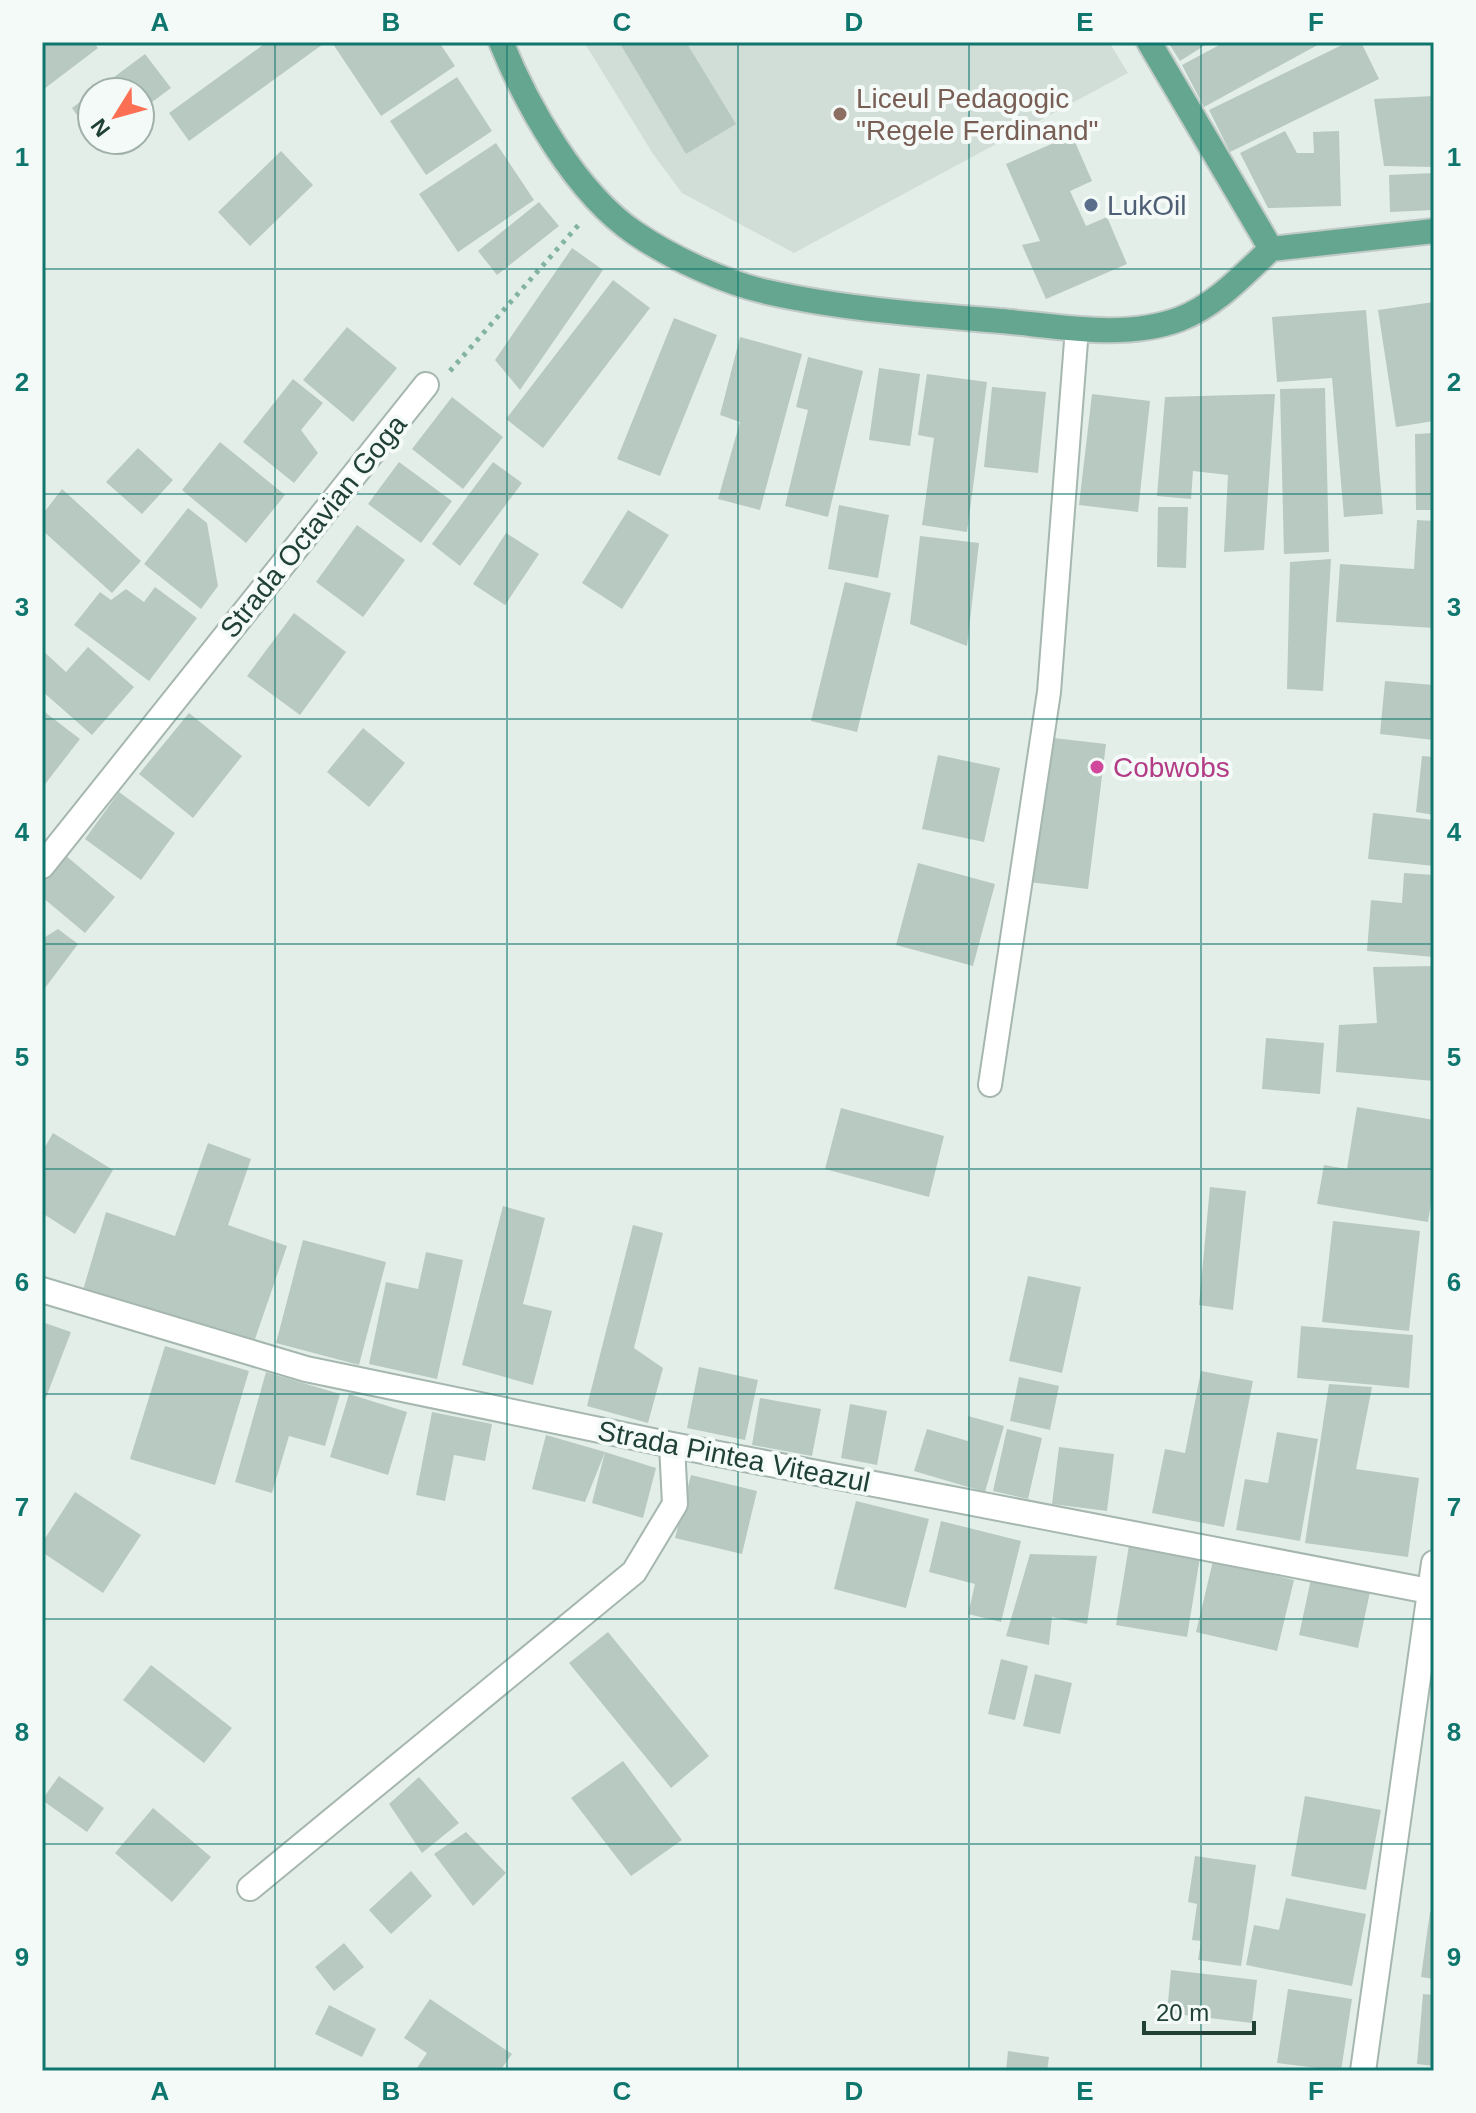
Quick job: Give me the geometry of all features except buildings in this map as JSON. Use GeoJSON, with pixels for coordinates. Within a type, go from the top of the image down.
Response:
{"type":"FeatureCollection","features":[{"type":"Feature","properties":{"kind":"main road"},"geometry":{"type":"LineString","coordinates":[[501,42],[513,72],[552,140],[599,201],[634,232],[666,250],[765,291],[890,312],[1077,328],[1142,329],[1182,318],[1225,292],[1271,249],[1434,231]]}},
{"type":"Feature","properties":{"kind":"main road"},"geometry":{"type":"LineString","coordinates":[[1149,42],[1271,249]]}},
{"type":"Feature","properties":{"kind":"street","name":"Strada Octavian Goga"},"geometry":{"type":"LineString","coordinates":[[42,866],[426,385]]}},
{"type":"Feature","properties":{"kind":"street","name":"Strada Pintea Viteazul"},"geometry":{"type":"LineString","coordinates":[[42,1290],[306,1369],[672,1445],[1431,1592]]}},
{"type":"Feature","properties":{"kind":"street"},"geometry":{"type":"LineString","coordinates":[[250,1888],[634,1572],[675,1504],[672,1445]]}},
{"type":"Feature","properties":{"kind":"street"},"geometry":{"type":"LineString","coordinates":[[1363,2071],[1434,1563]]}},
{"type":"Feature","properties":{"kind":"lane"},"geometry":{"type":"LineString","coordinates":[[990,1085],[1049,692],[1077,328]]}},
{"type":"Feature","properties":{"kind":"path"},"geometry":{"type":"LineString","coordinates":[[426,385],[443,379],[599,201]]}},
{"type":"Feature","properties":{"kind":"shaded area","name":"Liceul Pedagogic \"Regele Ferdinand\""},"geometry":{"type":"Polygon","coordinates":[[[584,42],[1109,42],[1128,73],[794,253],[682,193],[653,154],[584,42]]]}},
{"type":"Feature","properties":{"kind":"place","name":"Liceul Pedagogic \"Regele Ferdinand\""},"geometry":{"type":"Point","coordinates":[840,114]}},
{"type":"Feature","properties":{"kind":"place","name":"LukOil"},"geometry":{"type":"Point","coordinates":[1091,205]}},
{"type":"Feature","properties":{"kind":"place","name":"Cobwobs"},"geometry":{"type":"Point","coordinates":[1097,767]}}]}
